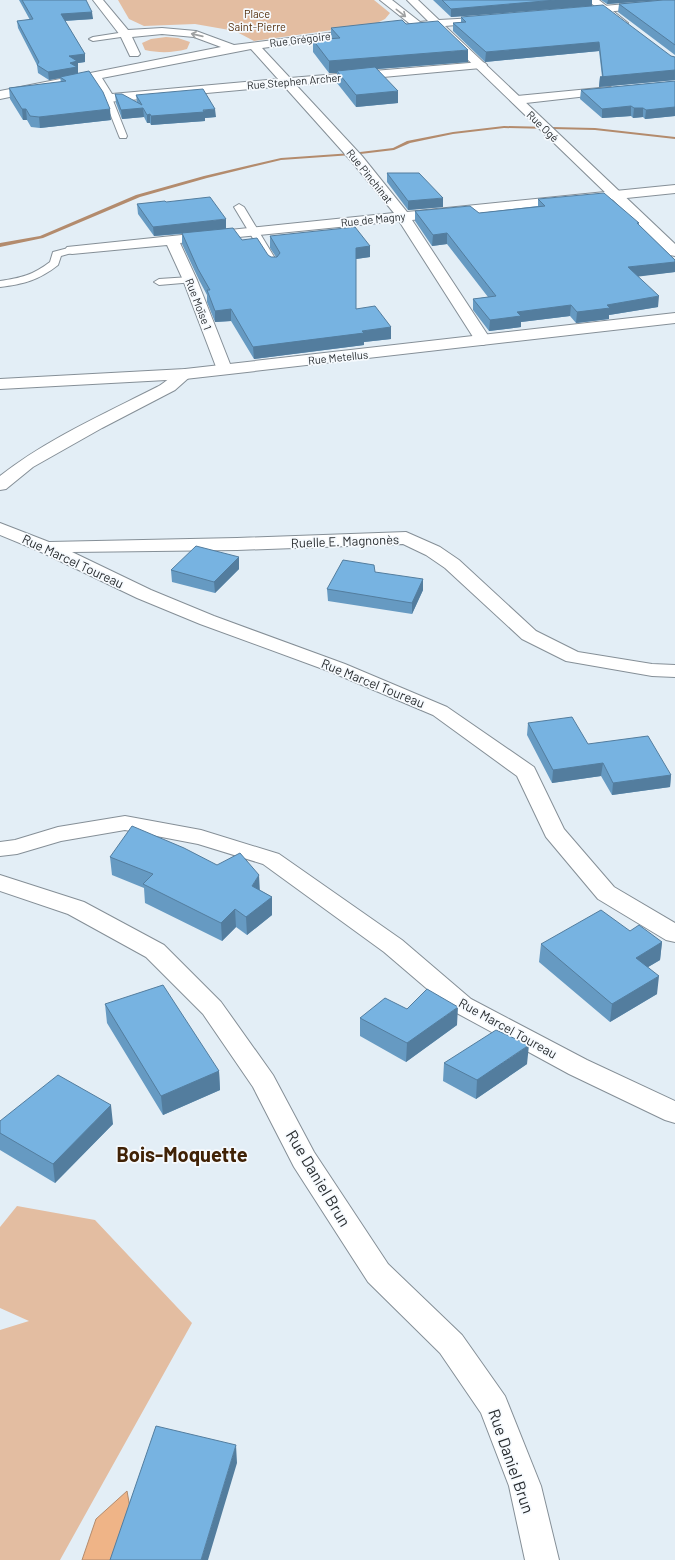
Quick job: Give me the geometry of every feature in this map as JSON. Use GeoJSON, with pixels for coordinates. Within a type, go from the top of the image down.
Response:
{"type":"FeatureCollection","features":[{"type":"Feature","properties":{"kind":"street"},"geometry":{"type":"LineString","coordinates":[[98,0],[125,34],[134,54]]}},
{"type":"Feature","properties":{"kind":"street"},"geometry":{"type":"LineString","coordinates":[[385,0],[418,25]]}},
{"type":"Feature","properties":{"kind":"street","name":"Rue Ogé"},"geometry":{"type":"LineString","coordinates":[[412,0],[675,252]]}},
{"type":"Feature","properties":{"kind":"street"},"geometry":{"type":"LineString","coordinates":[[592,0],[633,31]]}},
{"type":"Feature","properties":{"kind":"street"},"geometry":{"type":"LineString","coordinates":[[564,12],[675,3]]}},
{"type":"Feature","properties":{"kind":"street"},"geometry":{"type":"LineString","coordinates":[[402,27],[501,18]]}},
{"type":"Feature","properties":{"kind":"street","name":"Rue Grégoire"},"geometry":{"type":"LineString","coordinates":[[0,95],[234,48],[371,30]]}},
{"type":"Feature","properties":{"kind":"street"},"geometry":{"type":"LineString","coordinates":[[125,34],[162,31],[196,34],[234,48]]}},
{"type":"Feature","properties":{"kind":"street","name":"Rue Pinchinat"},"geometry":{"type":"LineString","coordinates":[[253,45],[357,158],[403,216],[483,340]]}},
{"type":"Feature","properties":{"kind":"street"},"geometry":{"type":"LineString","coordinates":[[139,67],[128,62],[127,58],[134,54],[143,55],[162,62]]}},
{"type":"Feature","properties":{"kind":"street","name":"Rue Stephen Archer"},"geometry":{"type":"LineString","coordinates":[[108,98],[481,65]]}},
{"type":"Feature","properties":{"kind":"street"},"geometry":{"type":"LineString","coordinates":[[95,76],[108,98]]}},
{"type":"Feature","properties":{"kind":"street"},"geometry":{"type":"LineString","coordinates":[[517,100],[621,90]]}},
{"type":"Feature","properties":{"kind":"street","name":"Rue de Magny"},"geometry":{"type":"LineString","coordinates":[[72,250],[675,189]]}},
{"type":"Feature","properties":{"kind":"street","name":"Rue Moïse 1"},"geometry":{"type":"LineString","coordinates":[[172,240],[190,280],[224,369]]}},
{"type":"Feature","properties":{"kind":"street","name":"Rue Metellus"},"geometry":{"type":"LineString","coordinates":[[0,384],[185,374],[675,318]]}},
{"type":"Feature","properties":{"kind":"street"},"geometry":{"type":"LineString","coordinates":[[0,486],[27,463],[96,424],[169,387],[185,374]]}},
{"type":"Feature","properties":{"kind":"street","name":"Rue Marcel Toureau"},"geometry":{"type":"LineString","coordinates":[[0,528],[46,547],[144,594],[207,620],[338,668],[440,711],[526,772],[554,832],[606,893],[675,934]]}},
{"type":"Feature","properties":{"kind":"street","name":"Ruelle E. Magnonès"},"geometry":{"type":"LineString","coordinates":[[46,547],[237,544],[406,538],[433,551],[452,564],[529,635],[566,654],[573,657],[623,666],[652,670],[675,671]]}},
{"type":"Feature","properties":{"kind":"street","name":"Rue Marcel Toureau"},"geometry":{"type":"LineString","coordinates":[[0,849],[17,847],[58,834],[124,822],[201,837],[271,859],[393,946],[462,1005],[578,1067],[675,1113]]}},
{"type":"Feature","properties":{"kind":"street","name":"Rue Daniel Brun"},"geometry":{"type":"LineString","coordinates":[[0,883],[76,908],[155,951],[212,1008],[264,1082],[304,1159],[378,1273],[451,1344],[494,1406],[525,1486],[542,1560]]}},
{"type":"Feature","properties":{"kind":"lane"},"geometry":{"type":"LineString","coordinates":[[93,39],[125,34]]}},
{"type":"Feature","properties":{"kind":"lane"},"geometry":{"type":"LineString","coordinates":[[108,98],[123,136]]}},
{"type":"Feature","properties":{"kind":"lane"},"geometry":{"type":"LineString","coordinates":[[239,207],[274,265]]}},
{"type":"Feature","properties":{"kind":"lane"},"geometry":{"type":"LineString","coordinates":[[0,284],[29,280],[40,275],[54,263],[56,254],[72,250]]}},
{"type":"Feature","properties":{"kind":"lane"},"geometry":{"type":"LineString","coordinates":[[159,282],[190,280]]}},
{"type":"Feature","properties":{"kind":"green space","name":"Place Saint-Pierre"},"geometry":{"type":"Polygon","coordinates":[[[118,0],[374,0],[390,13],[385,19],[375,24],[254,41],[235,31],[195,24],[144,26],[129,19],[118,0]]]}},
{"type":"Feature","properties":{"kind":"green space"},"geometry":{"type":"Polygon","coordinates":[[[166,37],[178,38],[190,42],[187,49],[166,52],[145,50],[142,43],[151,39],[166,37]]]}},
{"type":"Feature","properties":{"kind":"green space"},"geometry":{"type":"Polygon","coordinates":[[[17,1206],[95,1220],[192,1323],[60,1560],[0,1560],[0,1330],[29,1321],[0,1308],[0,1227],[17,1206]]]}},
{"type":"Feature","properties":{"kind":"shaded area"},"geometry":{"type":"Polygon","coordinates":[[[127,1491],[132,1519],[119,1560],[82,1560],[96,1519],[127,1491]]]}},
{"type":"Feature","properties":{"kind":"building"},"geometry":{"type":"Polygon","coordinates":[[[22,0],[86,0],[92,12],[61,14],[85,54],[69,56],[77,61],[70,63],[77,67],[48,72],[37,65],[39,62],[17,21],[33,19],[22,0]]]}},
{"type":"Feature","properties":{"kind":"building"},"geometry":{"type":"Polygon","coordinates":[[[442,0],[556,0],[451,9],[442,0]]]}},
{"type":"Feature","properties":{"kind":"building"},"geometry":{"type":"Polygon","coordinates":[[[675,0],[675,45],[619,4],[675,0]]]}},
{"type":"Feature","properties":{"kind":"building"},"geometry":{"type":"Polygon","coordinates":[[[603,5],[671,56],[675,57],[675,70],[603,77],[599,42],[486,52],[453,23],[466,22],[461,17],[603,5]]]}},
{"type":"Feature","properties":{"kind":"building"},"geometry":{"type":"Polygon","coordinates":[[[402,20],[406,24],[438,21],[468,50],[329,61],[313,40],[340,38],[331,28],[402,20]]]}},
{"type":"Feature","properties":{"kind":"building"},"geometry":{"type":"Polygon","coordinates":[[[375,67],[398,91],[356,95],[337,71],[375,67]]]}},
{"type":"Feature","properties":{"kind":"building"},"geometry":{"type":"Polygon","coordinates":[[[89,71],[103,92],[110,109],[39,117],[30,116],[26,109],[22,109],[9,88],[66,81],[60,77],[89,71]]]}},
{"type":"Feature","properties":{"kind":"building"},"geometry":{"type":"Polygon","coordinates":[[[675,81],[675,107],[646,110],[631,106],[602,109],[581,90],[675,81]]]}},
{"type":"Feature","properties":{"kind":"building"},"geometry":{"type":"Polygon","coordinates":[[[203,89],[215,109],[203,110],[204,112],[151,116],[150,114],[147,115],[143,108],[121,110],[115,94],[122,94],[142,105],[136,95],[203,89]]]}},
{"type":"Feature","properties":{"kind":"building"},"geometry":{"type":"Polygon","coordinates":[[[387,173],[419,173],[443,198],[408,201],[387,173]]]}},
{"type":"Feature","properties":{"kind":"building"},"geometry":{"type":"Polygon","coordinates":[[[604,193],[639,223],[637,223],[675,260],[675,262],[628,267],[659,296],[607,305],[610,308],[577,312],[571,305],[517,312],[521,316],[490,320],[473,299],[496,296],[447,233],[433,235],[415,211],[470,206],[479,213],[545,206],[538,199],[604,193]]]}},
{"type":"Feature","properties":{"kind":"building"},"geometry":{"type":"Polygon","coordinates":[[[210,197],[226,219],[153,227],[137,204],[166,202],[210,197]]]}},
{"type":"Feature","properties":{"kind":"building"},"geometry":{"type":"Polygon","coordinates":[[[355,227],[370,246],[356,248],[356,309],[375,306],[391,327],[362,331],[364,333],[253,347],[231,309],[215,311],[207,290],[210,290],[198,269],[182,233],[233,228],[242,240],[257,238],[268,255],[271,257],[277,257],[280,253],[270,236],[355,227]]]}},
{"type":"Feature","properties":{"kind":"building"},"geometry":{"type":"Polygon","coordinates":[[[196,546],[239,557],[214,582],[171,570],[196,546]]]}},
{"type":"Feature","properties":{"kind":"building"},"geometry":{"type":"Polygon","coordinates":[[[343,560],[374,565],[375,572],[423,579],[412,603],[327,589],[343,560]]]}},
{"type":"Feature","properties":{"kind":"building"},"geometry":{"type":"Polygon","coordinates":[[[572,717],[588,744],[648,736],[671,775],[613,783],[603,763],[553,770],[528,723],[572,717]]]}},
{"type":"Feature","properties":{"kind":"building"},"geometry":{"type":"Polygon","coordinates":[[[132,826],[184,848],[217,865],[240,853],[259,875],[252,886],[272,897],[246,917],[235,909],[221,923],[143,884],[153,874],[110,857],[132,826]]]}},
{"type":"Feature","properties":{"kind":"building"},"geometry":{"type":"Polygon","coordinates":[[[601,910],[630,931],[639,925],[662,942],[636,958],[659,976],[612,1004],[541,944],[601,910]]]}},
{"type":"Feature","properties":{"kind":"building"},"geometry":{"type":"Polygon","coordinates":[[[163,985],[219,1071],[161,1096],[105,1004],[163,985]]]}},
{"type":"Feature","properties":{"kind":"building"},"geometry":{"type":"Polygon","coordinates":[[[427,989],[458,1007],[407,1043],[360,1018],[385,998],[407,1009],[427,989]]]}},
{"type":"Feature","properties":{"kind":"building"},"geometry":{"type":"Polygon","coordinates":[[[496,1030],[529,1045],[477,1080],[444,1063],[496,1030]]]}},
{"type":"Feature","properties":{"kind":"building"},"geometry":{"type":"Polygon","coordinates":[[[58,1075],[111,1105],[53,1164],[0,1133],[0,1121],[58,1075]]]}},
{"type":"Feature","properties":{"kind":"building"},"geometry":{"type":"Polygon","coordinates":[[[156,1426],[236,1445],[201,1560],[110,1560],[156,1426]]]}},
{"type":"Feature","properties":{"kind":"waterway"},"geometry":{"type":"LineString","coordinates":[[0,245],[41,237],[138,196],[206,177],[281,159],[352,154],[394,149],[409,142],[453,133],[504,127],[595,129],[675,138]]}},
{"type":"Feature","properties":{"kind":"district","name":"Bois-Moquette"},"geometry":{"type":"Point","coordinates":[182,1154]}}]}
